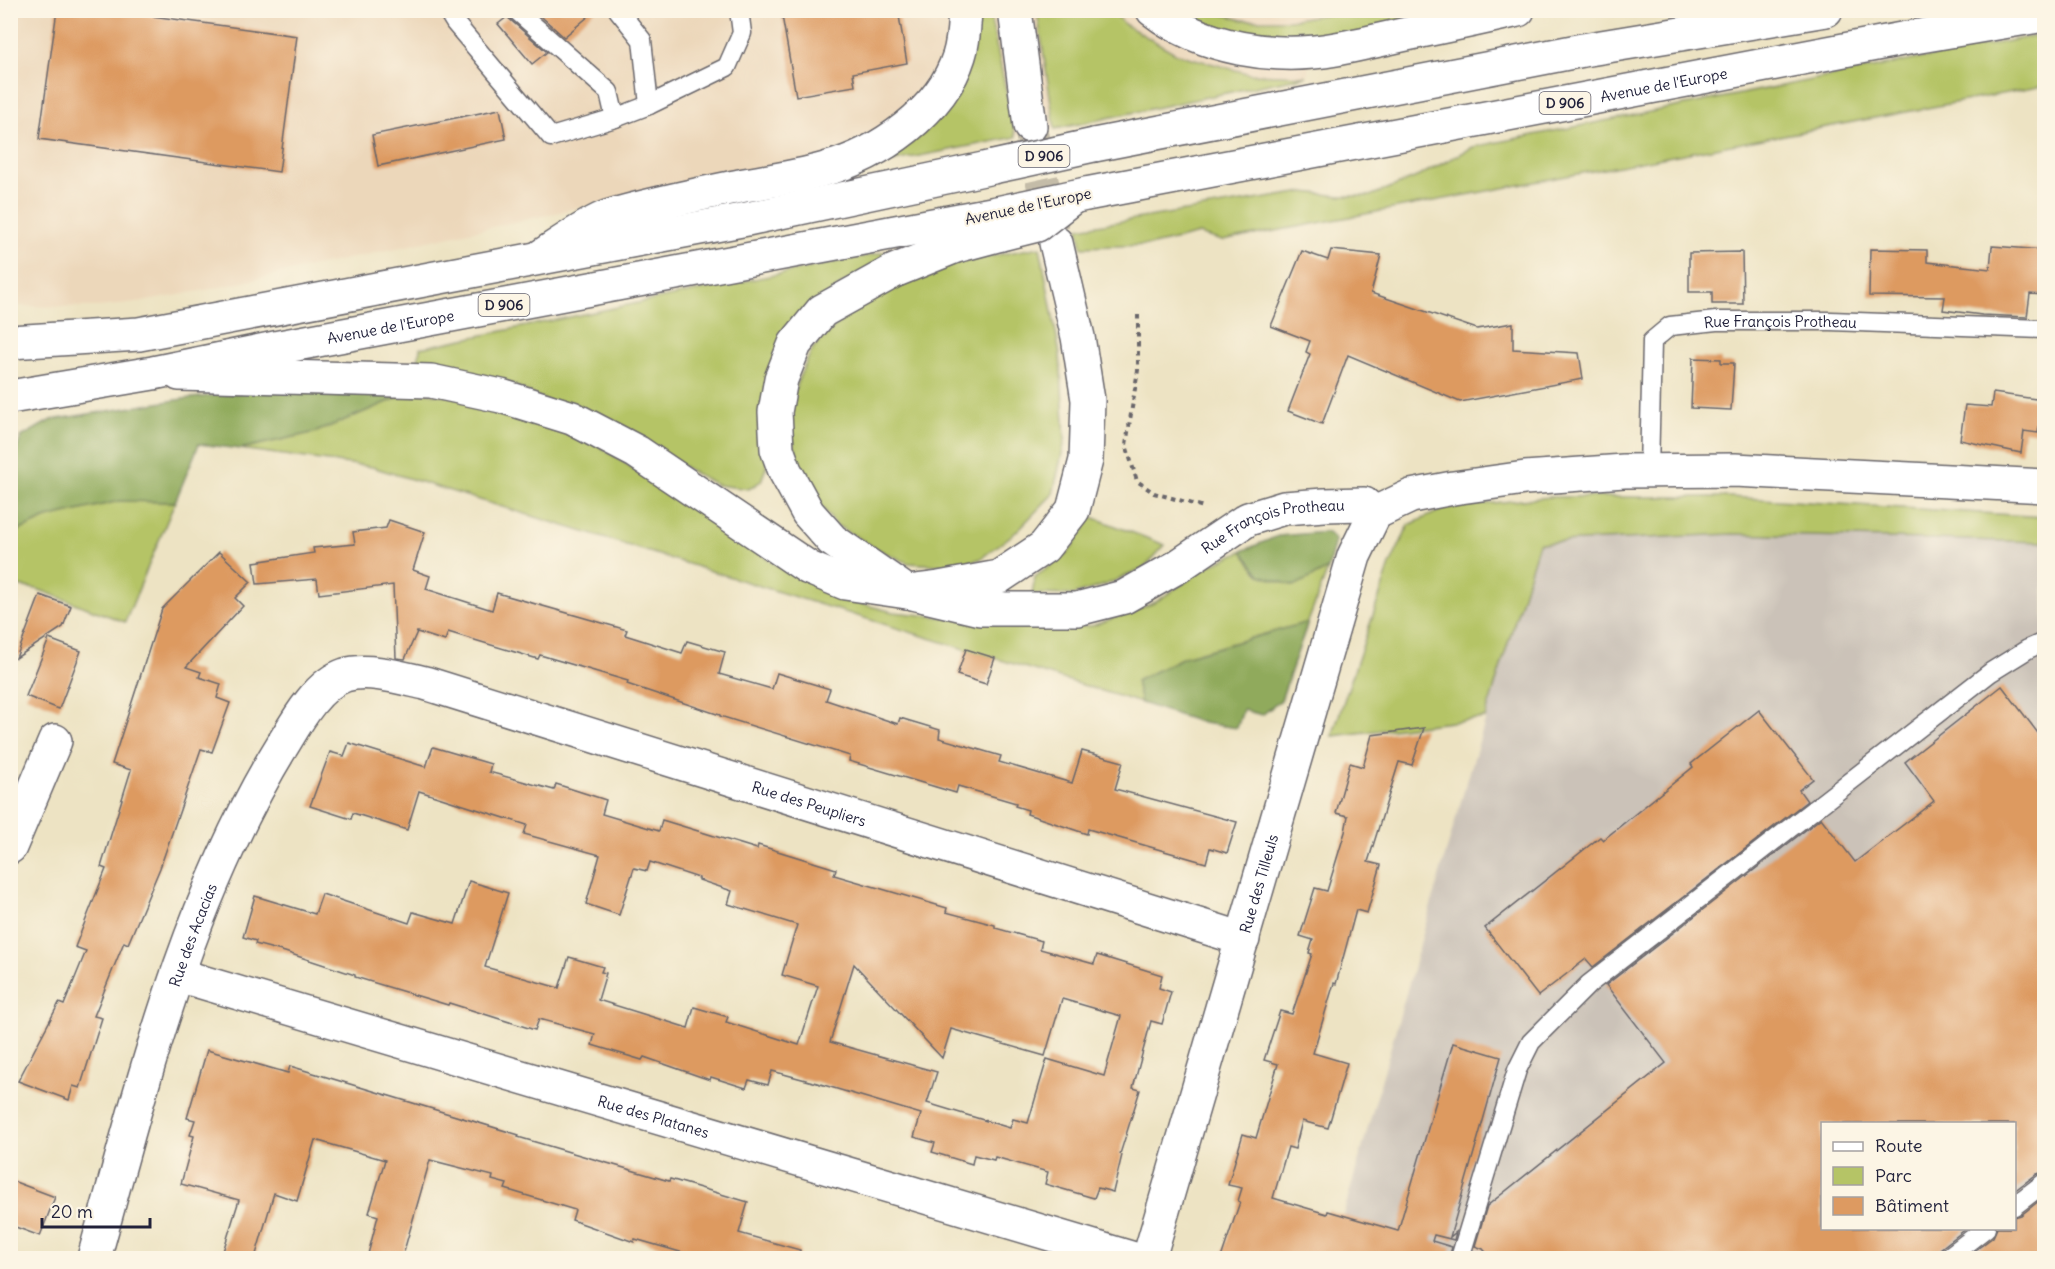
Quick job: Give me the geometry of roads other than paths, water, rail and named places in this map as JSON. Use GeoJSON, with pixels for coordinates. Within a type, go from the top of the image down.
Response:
{"type":"FeatureCollection","features":[{"type":"Feature","properties":{"kind":"street"},"geometry":{"type":"LineString","coordinates":[[535,260],[604,218],[695,195],[827,169],[868,152],[906,128],[928,107],[947,83],[959,55],[965,10]]}},
{"type":"Feature","properties":{"kind":"street"},"geometry":{"type":"LineString","coordinates":[[1016,10],[1030,126]]}},
{"type":"Feature","properties":{"kind":"street"},"geometry":{"type":"LineString","coordinates":[[1153,10],[1213,42],[1246,50],[1290,53],[1334,50],[1518,10]]}},
{"type":"Feature","properties":{"kind":"street","name":"D 906"},"geometry":{"type":"LineString","coordinates":[[10,342],[139,334],[535,260],[1094,145],[1583,50],[1826,10]]}},
{"type":"Feature","properties":{"kind":"street","name":"Avenue de l'Europe"},"geometry":{"type":"LineString","coordinates":[[10,397],[153,373],[292,345],[999,224],[1080,195],[1902,39],[2044,15]]}},
{"type":"Feature","properties":{"kind":"street"},"geometry":{"type":"LineString","coordinates":[[906,592],[832,540],[808,513],[785,471],[777,449],[775,412],[781,379],[795,344],[822,311],[894,271],[956,246],[999,224]]}},
{"type":"Feature","properties":{"kind":"street"},"geometry":{"type":"LineString","coordinates":[[153,373],[431,381],[501,396],[572,418],[637,452],[809,568],[845,583],[906,592],[999,577],[1044,547],[1073,510],[1086,460],[1088,400],[1078,337],[1056,243]]}},
{"type":"Feature","properties":{"kind":"street"},"geometry":{"type":"LineString","coordinates":[[1375,513],[1412,496],[1453,488],[1525,478],[1649,471],[1735,470],[2044,486]]}},
{"type":"Feature","properties":{"kind":"street","name":"Rue François Protheau"},"geometry":{"type":"LineString","coordinates":[[906,592],[980,609],[1077,609],[1124,597],[1177,567],[1248,519],[1284,508],[1324,505],[1364,504],[1375,513]]}},
{"type":"Feature","properties":{"kind":"street","name":"Rue des Tilleuls"},"geometry":{"type":"LineString","coordinates":[[1149,1258],[1354,556],[1375,513]]}},
{"type":"Feature","properties":{"kind":"street","name":"Rue des Peupliers"},"geometry":{"type":"LineString","coordinates":[[376,673],[425,683],[1243,939]]}},
{"type":"Feature","properties":{"kind":"street","name":"Rue des Acacias"},"geometry":{"type":"LineString","coordinates":[[94,1258],[161,1020],[235,830],[261,780],[299,717],[321,690],[345,675],[376,673]]}},
{"type":"Feature","properties":{"kind":"street"},"geometry":{"type":"LineString","coordinates":[[10,848],[55,741]]}},
{"type":"Feature","properties":{"kind":"street","name":"Rue des Platanes"},"geometry":{"type":"LineString","coordinates":[[178,975],[1131,1258]]}},
{"type":"Feature","properties":{"kind":"lane"},"geometry":{"type":"LineString","coordinates":[[447,10],[454,23],[551,136],[615,118],[649,105],[727,67],[742,33],[739,10]]}},
{"type":"Feature","properties":{"kind":"lane"},"geometry":{"type":"LineString","coordinates":[[516,10],[609,92],[615,118]]}},
{"type":"Feature","properties":{"kind":"lane"},"geometry":{"type":"LineString","coordinates":[[618,10],[642,40],[649,105]]}},
{"type":"Feature","properties":{"kind":"lane","name":"Rue François Protheau"},"geometry":{"type":"LineString","coordinates":[[1649,471],[1652,341],[1670,326],[1716,321],[1831,321],[2044,329]]}},
{"type":"Feature","properties":{"kind":"lane"},"geometry":{"type":"LineString","coordinates":[[1460,1258],[1517,1070],[1531,1042],[1556,1015],[1589,984],[1991,672],[2044,642]]}},
{"type":"Feature","properties":{"kind":"lane"},"geometry":{"type":"LineString","coordinates":[[2016,1204],[2044,1183]]}},
{"type":"Feature","properties":{"kind":"lane"},"geometry":{"type":"LineString","coordinates":[[1947,1258],[1983,1230]]}},
{"type":"Feature","properties":{"kind":"tunnel"},"geometry":{"type":"LineString","coordinates":[[1031,131],[1053,230]]}}]}
